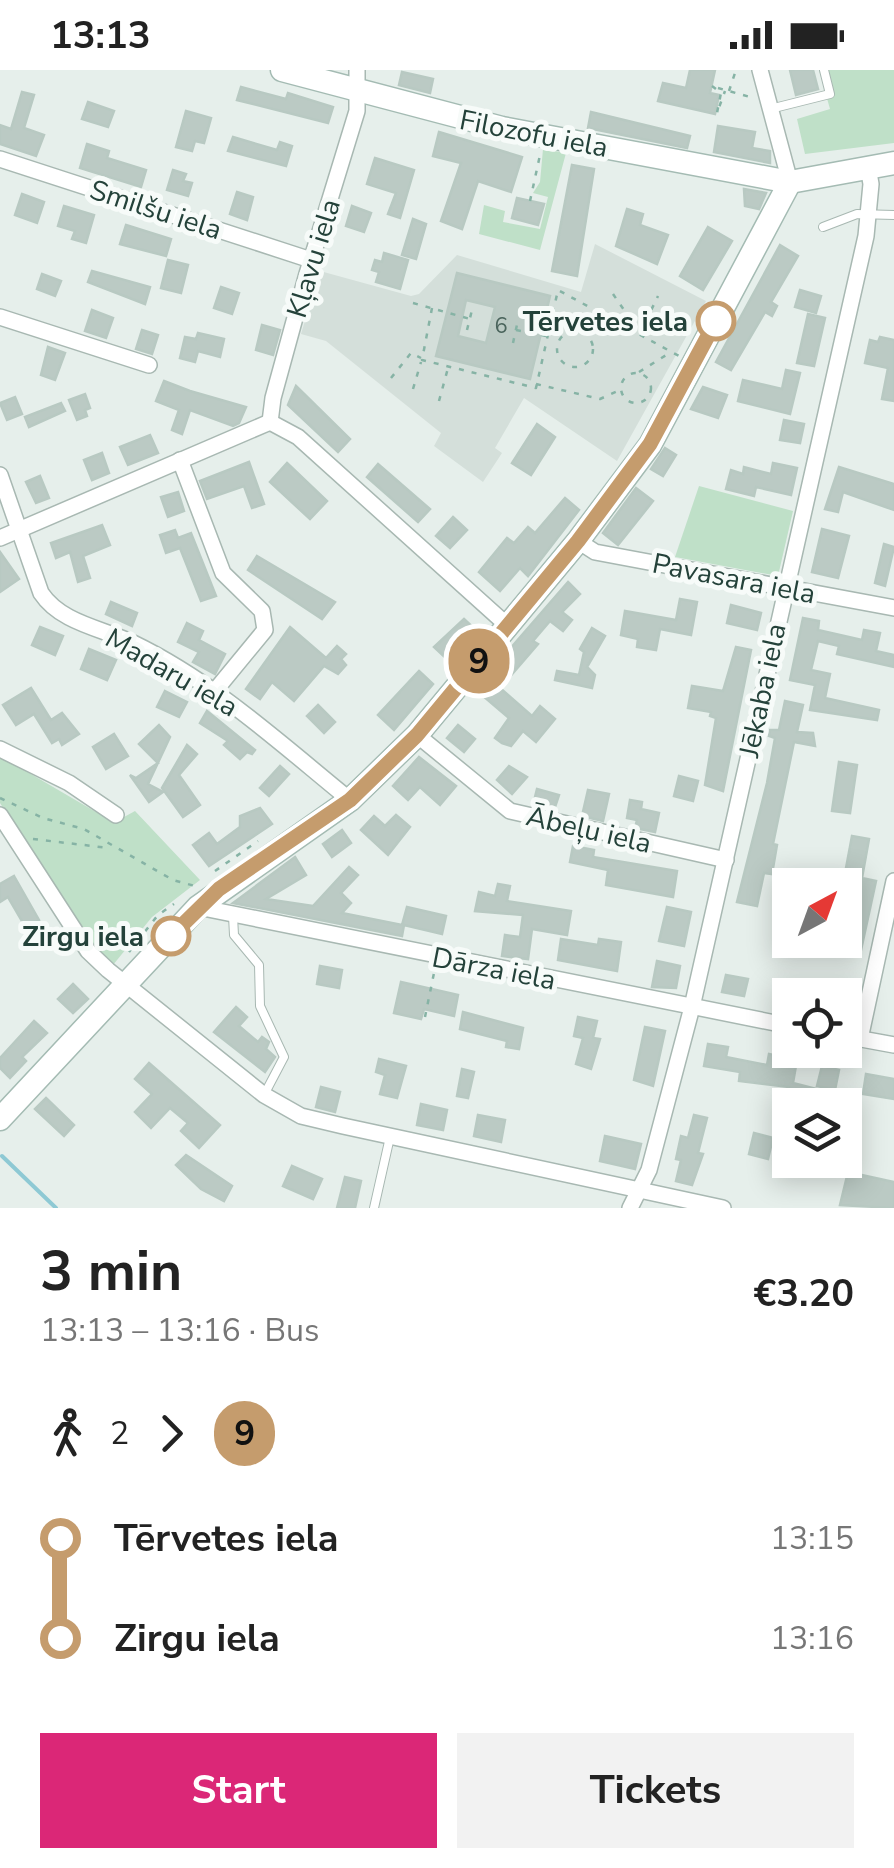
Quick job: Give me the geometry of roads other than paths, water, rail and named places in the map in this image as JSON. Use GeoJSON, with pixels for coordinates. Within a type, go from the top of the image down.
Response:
{"type":"FeatureCollection","features":[{"type":"Feature","properties":{"kind":"main road","name":"Filozofu iela"},"geometry":{"type":"LineString","coordinates":[[282,70],[360,94],[502,128],[790,182]]}},
{"type":"Feature","properties":{"kind":"main road"},"geometry":{"type":"LineString","coordinates":[[0,1119],[127,984],[198,897],[350,800],[417,735],[578,541],[650,444],[790,182],[894,163]]}},
{"type":"Feature","properties":{"kind":"street"},"geometry":{"type":"LineString","coordinates":[[357,70],[360,94]]}},
{"type":"Feature","properties":{"kind":"street"},"geometry":{"type":"LineString","coordinates":[[760,70],[790,182]]}},
{"type":"Feature","properties":{"kind":"street","name":"Kļavu iela"},"geometry":{"type":"LineString","coordinates":[[263,425],[360,94]]}},
{"type":"Feature","properties":{"kind":"street","name":"Smilšu iela"},"geometry":{"type":"LineString","coordinates":[[0,159],[312,260]]}},
{"type":"Feature","properties":{"kind":"street","name":"Jēkaba iela"},"geometry":{"type":"LineString","coordinates":[[630,1208],[641,1191],[692,1007],[726,860],[870,213],[868,167]]}},
{"type":"Feature","properties":{"kind":"street"},"geometry":{"type":"LineString","coordinates":[[0,317],[149,365]]}},
{"type":"Feature","properties":{"kind":"street"},"geometry":{"type":"LineString","coordinates":[[0,538],[263,425],[298,437],[508,626]]}},
{"type":"Feature","properties":{"kind":"street"},"geometry":{"type":"LineString","coordinates":[[180,460],[223,574],[262,611],[265,630],[214,692]]}},
{"type":"Feature","properties":{"kind":"street","name":"Madaru iela"},"geometry":{"type":"LineString","coordinates":[[0,475],[50,607],[133,643],[214,692],[350,800]]}},
{"type":"Feature","properties":{"kind":"street","name":"Pavasara iela"},"geometry":{"type":"LineString","coordinates":[[578,541],[595,552],[894,608]]}},
{"type":"Feature","properties":{"kind":"street","name":"Ābeļu iela"},"geometry":{"type":"LineString","coordinates":[[417,735],[510,810],[726,860]]}},
{"type":"Feature","properties":{"kind":"street"},"geometry":{"type":"LineString","coordinates":[[0,750],[69,783],[116,815]]}},
{"type":"Feature","properties":{"kind":"street"},"geometry":{"type":"LineString","coordinates":[[5,826],[88,951],[264,1095],[301,1116],[718,1208]]}},
{"type":"Feature","properties":{"kind":"street"},"geometry":{"type":"LineString","coordinates":[[862,1001],[894,881]]}},
{"type":"Feature","properties":{"kind":"street","name":"Dārza iela"},"geometry":{"type":"LineString","coordinates":[[198,897],[234,914],[772,1023]]}},
{"type":"Feature","properties":{"kind":"street"},"geometry":{"type":"LineString","coordinates":[[862,1040],[894,1045]]}},
{"type":"Feature","properties":{"kind":"lane"},"geometry":{"type":"LineString","coordinates":[[770,110],[830,94],[824,70]]}},
{"type":"Feature","properties":{"kind":"lane"},"geometry":{"type":"LineString","coordinates":[[823,227],[870,213],[894,215]]}},
{"type":"Feature","properties":{"kind":"lane"},"geometry":{"type":"LineString","coordinates":[[234,914],[234,935],[259,965],[264,1022],[284,1057],[264,1095]]}},
{"type":"Feature","properties":{"kind":"lane"},"geometry":{"type":"LineString","coordinates":[[374,1208],[390,1137]]}},
{"type":"Feature","properties":{"kind":"waterway"},"geometry":{"type":"LineString","coordinates":[[2,1156],[56,1208]]}},
{"type":"Feature","properties":{"kind":"place","name":"Tērvetes iela"},"geometry":{"type":"Point","coordinates":[716,321]}},
{"type":"Feature","properties":{"kind":"place","name":"Zirgu iela"},"geometry":{"type":"Point","coordinates":[171,936]}}]}
